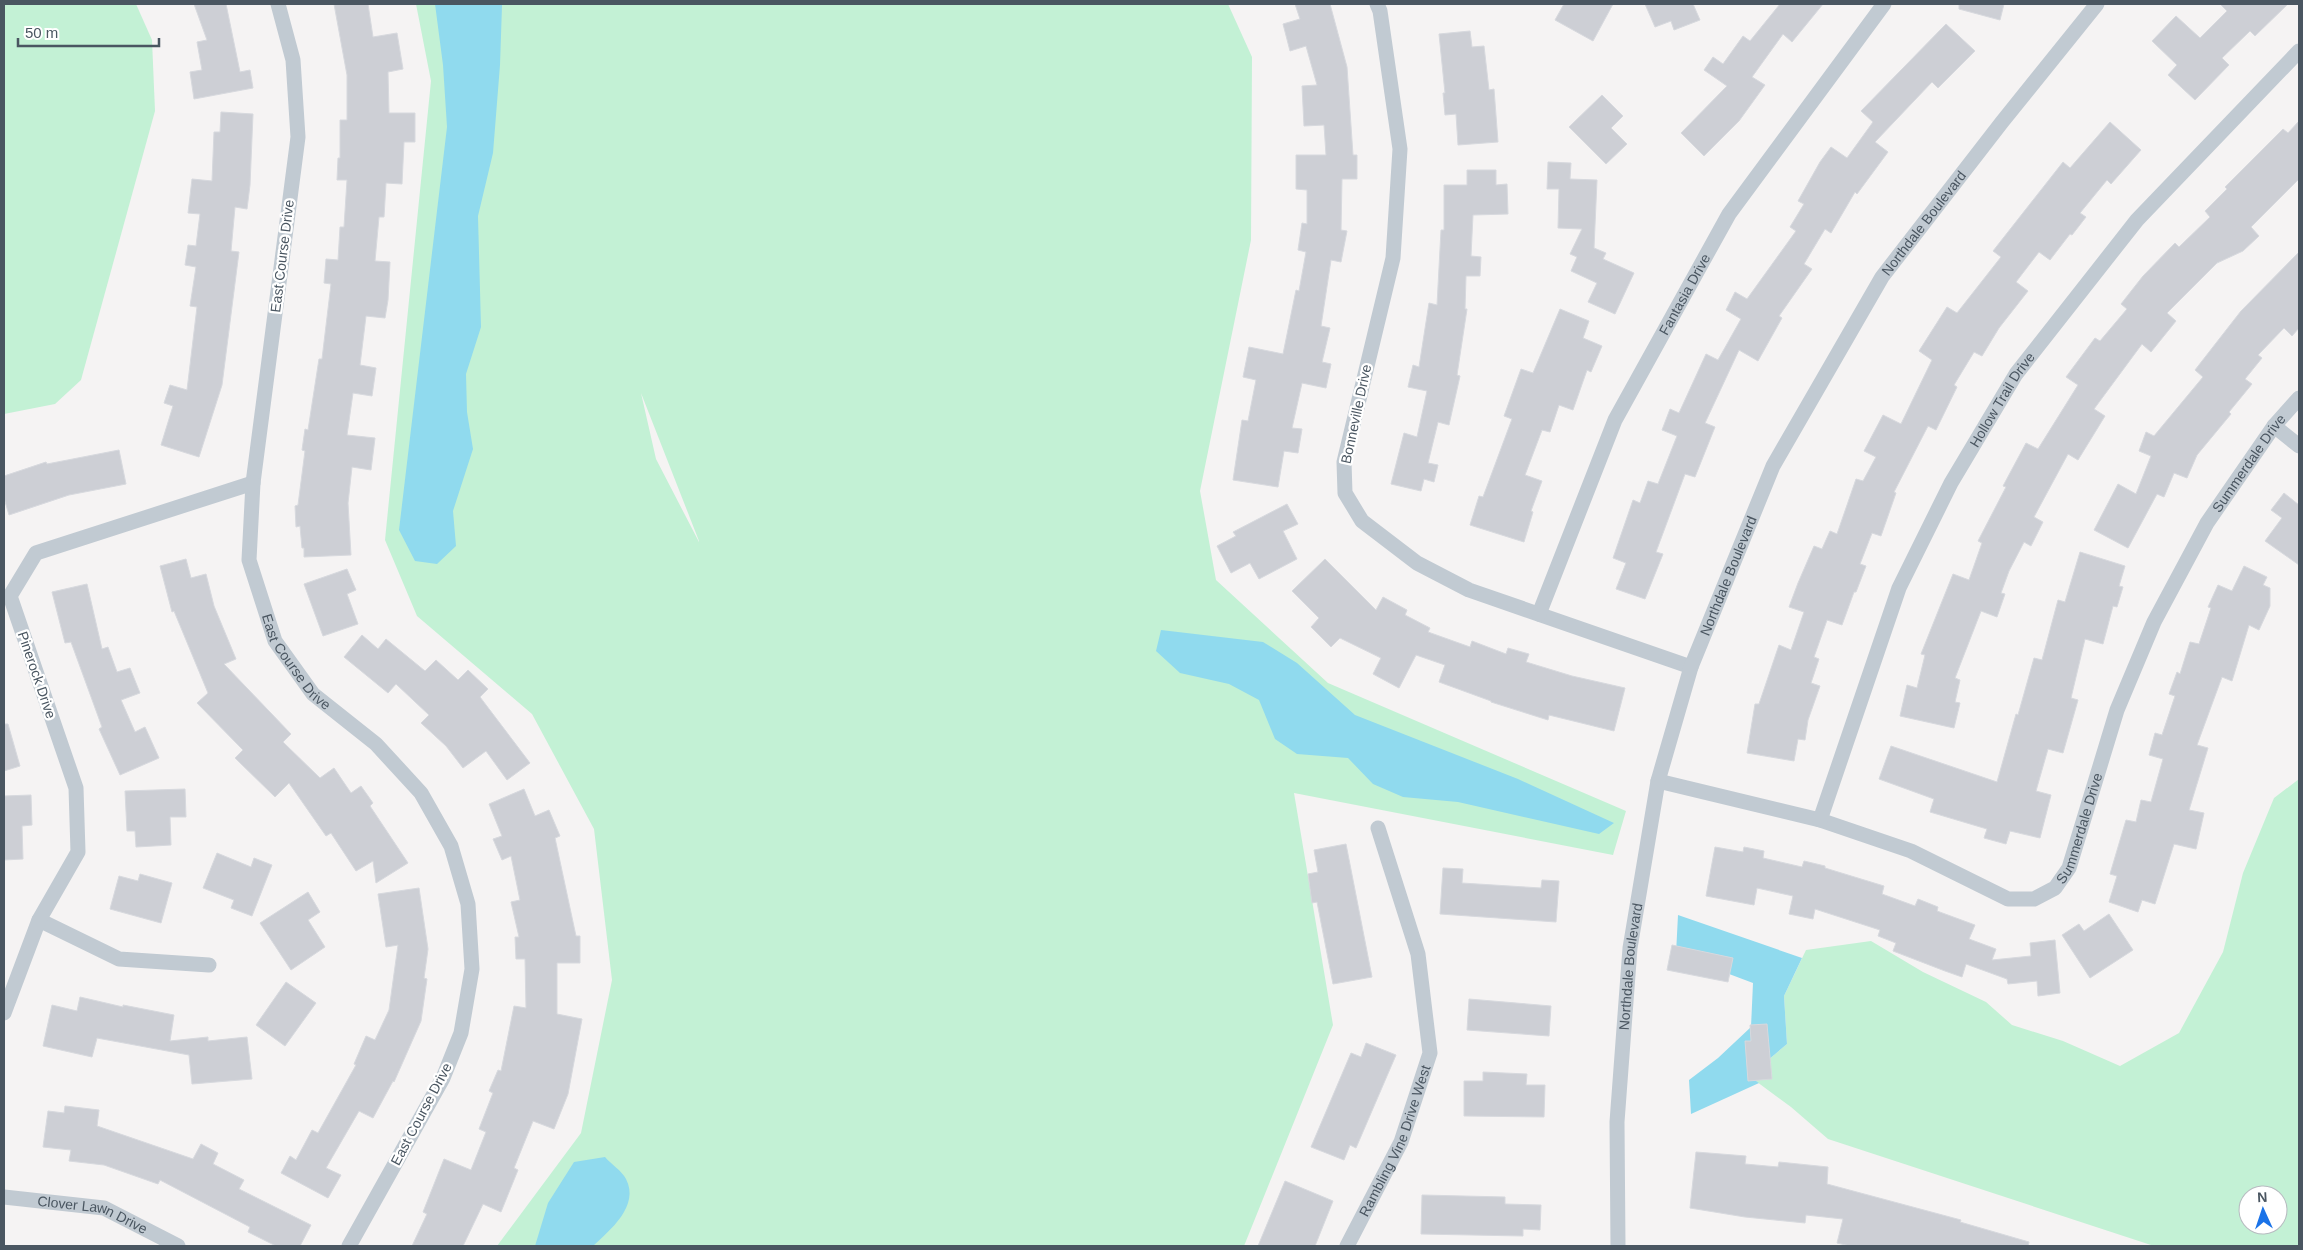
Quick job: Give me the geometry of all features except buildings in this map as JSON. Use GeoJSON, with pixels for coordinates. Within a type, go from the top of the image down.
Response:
{"type":"FeatureCollection","features":[{"type":"Feature","properties":{"kind":"street","name":"East Course Drive"},"geometry":{"type":"LineString","coordinates":[[278,4],[293,60],[298,137],[253,483],[249,560],[274,641],[313,694],[376,744],[421,793],[451,846],[468,904],[472,969],[460,1033],[442,1078],[348,1246]]}},
{"type":"Feature","properties":{"kind":"street","name":"Bonneville Drive"},"geometry":{"type":"LineString","coordinates":[[1377,4],[1380,11],[1400,149],[1393,258],[1344,462],[1345,493],[1362,521],[1417,562],[1469,590],[1691,667]]}},
{"type":"Feature","properties":{"kind":"street","name":"Fantasia Drive"},"geometry":{"type":"LineString","coordinates":[[1539,614],[1615,420],[1729,214],[1884,4]]}},
{"type":"Feature","properties":{"kind":"street","name":"Northdale Boulevard"},"geometry":{"type":"LineString","coordinates":[[1618,1246],[1617,1122],[1630,948],[1658,781],[1691,667],[1773,466],[1882,277],[2002,122],[2097,4]]}},
{"type":"Feature","properties":{"kind":"street","name":"Hollow Trail Drive"},"geometry":{"type":"LineString","coordinates":[[1820,820],[1899,588],[1950,483],[2016,374],[2137,220],[2299,51]]}},
{"type":"Feature","properties":{"kind":"street","name":"Summerdale Drive"},"geometry":{"type":"LineString","coordinates":[[1658,781],[1820,820],[1911,850],[2008,899],[2034,899],[2055,888],[2069,868],[2117,710],[2154,622],[2207,523],[2274,426],[2299,398]]}},
{"type":"Feature","properties":{"kind":"street"},"geometry":{"type":"LineString","coordinates":[[2274,426],[2299,446]]}},
{"type":"Feature","properties":{"kind":"street","name":"Pinerock Drive"},"geometry":{"type":"LineString","coordinates":[[4,1013],[39,920],[78,852],[76,788],[10,596],[36,553],[253,483]]}},
{"type":"Feature","properties":{"kind":"street","name":"Rambling Vine Drive West"},"geometry":{"type":"LineString","coordinates":[[1353,1244],[1401,1142],[1430,1053],[1418,954],[1378,828]]}},
{"type":"Feature","properties":{"kind":"street"},"geometry":{"type":"LineString","coordinates":[[39,920],[119,959],[209,965]]}},
{"type":"Feature","properties":{"kind":"street","name":"Clover Lawn Drive"},"geometry":{"type":"LineString","coordinates":[[4,1197],[104,1208],[178,1246]]}},
{"type":"Feature","properties":{"kind":"green space"},"geometry":{"type":"Polygon","coordinates":[[[4,4],[136,4],[152,40],[155,111],[81,380],[55,404],[4,414],[4,4]]]}},
{"type":"Feature","properties":{"kind":"green space"},"geometry":{"type":"Polygon","coordinates":[[[416,4],[1228,4],[1252,57],[1251,240],[1200,491],[1216,580],[1328,683],[1626,811],[1613,855],[1294,793],[1333,1025],[1244,1246],[497,1246],[581,1133],[612,980],[594,829],[532,714],[417,616],[385,540],[431,81],[416,4]],[[641,393],[656,459],[699,542],[641,393]]]}},
{"type":"Feature","properties":{"kind":"green space"},"geometry":{"type":"Polygon","coordinates":[[[2299,779],[2299,1246],[2154,1246],[1828,1139],[1791,1107],[1749,1076],[1787,1044],[1784,996],[1806,950],[1871,941],[1923,972],[1986,1002],[2012,1025],[2063,1041],[2120,1066],[2179,1033],[2223,952],[2243,873],[2274,798],[2299,779]]]}},
{"type":"Feature","properties":{"kind":"water"},"geometry":{"type":"Polygon","coordinates":[[[435,4],[502,4],[500,65],[493,153],[478,216],[481,327],[466,374],[467,412],[473,449],[453,511],[456,546],[437,564],[415,561],[399,530],[447,127],[443,65],[435,4]]]}},
{"type":"Feature","properties":{"kind":"water"},"geometry":{"type":"Polygon","coordinates":[[[1161,630],[1263,642],[1297,663],[1355,715],[1518,779],[1614,823],[1599,834],[1458,802],[1403,797],[1373,784],[1348,758],[1297,754],[1275,739],[1259,700],[1229,684],[1180,673],[1156,651],[1161,630]]]}},
{"type":"Feature","properties":{"kind":"water"},"geometry":{"type":"Polygon","coordinates":[[[1678,915],[1802,958],[1784,996],[1787,1044],[1749,1076],[1759,1083],[1691,1114],[1689,1080],[1718,1058],[1751,1027],[1753,983],[1676,954],[1678,915]]]}},
{"type":"Feature","properties":{"kind":"water"},"geometry":{"type":"Polygon","coordinates":[[[605,1157],[624,1176],[629,1189],[629,1199],[626,1208],[615,1225],[593,1246],[535,1246],[548,1203],[574,1162],[605,1157]]]}}]}
